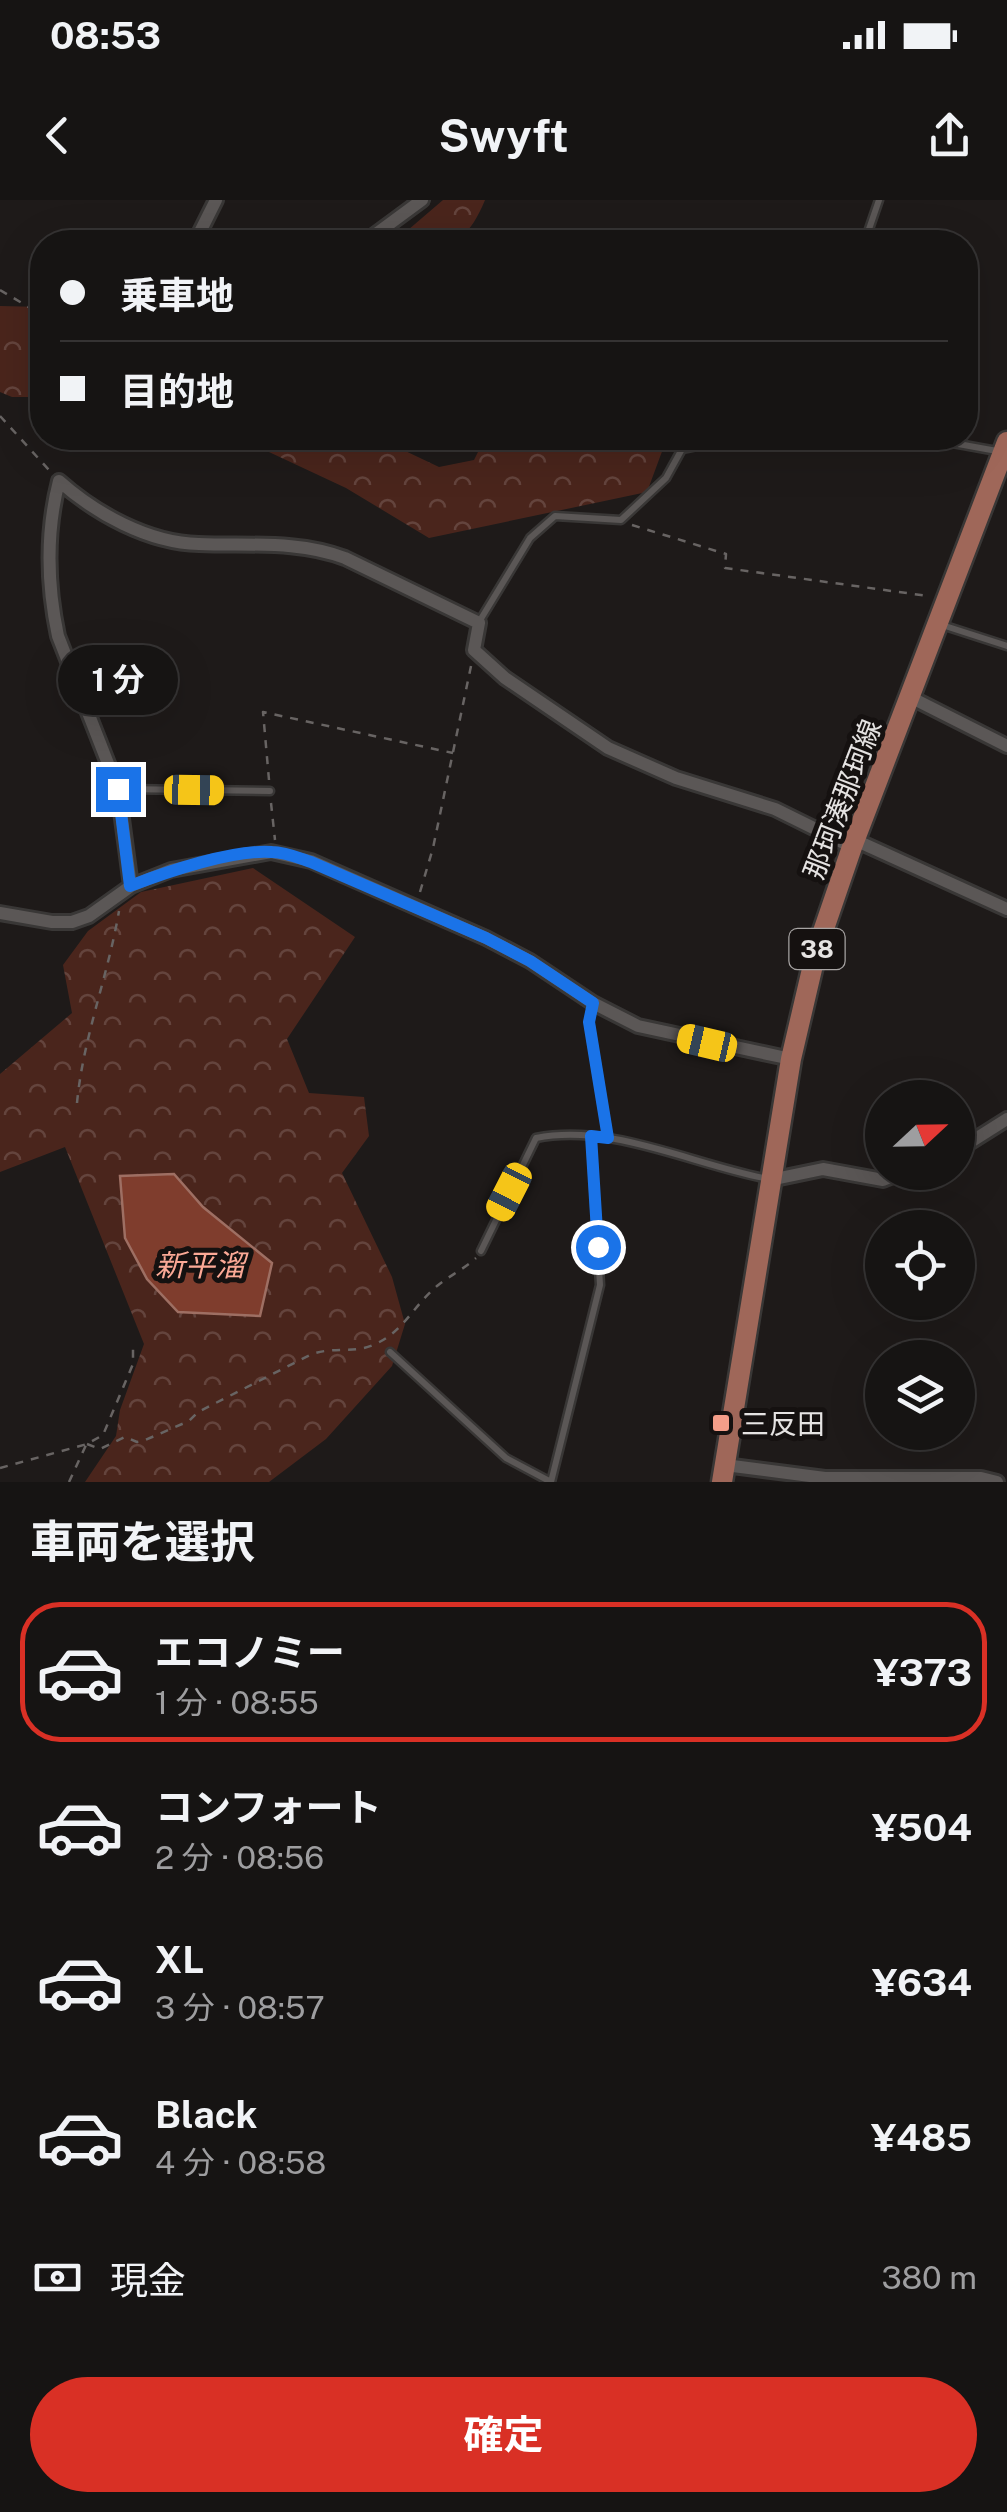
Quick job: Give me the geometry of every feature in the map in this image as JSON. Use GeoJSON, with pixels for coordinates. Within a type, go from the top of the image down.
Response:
{"type":"FeatureCollection","features":[{"type":"Feature","properties":{"kind":"main road","name":"那珂湊那珂線"},"geometry":{"type":"LineString","coordinates":[[724,1474],[791,1059],[816,952],[853,843],[1005,447]]}},
{"type":"Feature","properties":{"kind":"street"},"geometry":{"type":"LineString","coordinates":[[201,230],[216,200]]}},
{"type":"Feature","properties":{"kind":"street"},"geometry":{"type":"LineString","coordinates":[[382,230],[422,200]]}},
{"type":"Feature","properties":{"kind":"street"},"geometry":{"type":"LineString","coordinates":[[130,886],[118,789],[58,636],[54,614],[50,525],[59,481],[99,510],[154,535],[197,544],[237,542],[324,550],[479,623],[474,650],[505,678],[608,748],[676,778],[775,809],[1007,909]]}},
{"type":"Feature","properties":{"kind":"street"},"geometry":{"type":"LineString","coordinates":[[910,697],[1007,746]]}},
{"type":"Feature","properties":{"kind":"street"},"geometry":{"type":"LineString","coordinates":[[0,913],[72,922],[90,916],[130,886],[171,870],[245,854],[276,852],[311,862],[530,961],[593,1003],[638,1026],[791,1059]]}},
{"type":"Feature","properties":{"kind":"street"},"geometry":{"type":"LineString","coordinates":[[975,1140],[1007,1120]]}},
{"type":"Feature","properties":{"kind":"street"},"geometry":{"type":"LineString","coordinates":[[770,1180],[823,1169],[865,1177]]}},
{"type":"Feature","properties":{"kind":"street"},"geometry":{"type":"LineString","coordinates":[[724,1474],[981,1478],[997,1482]]}},
{"type":"Feature","properties":{"kind":"lane"},"geometry":{"type":"LineString","coordinates":[[869,230],[879,200]]}},
{"type":"Feature","properties":{"kind":"lane"},"geometry":{"type":"LineString","coordinates":[[978,444],[1005,447]]}},
{"type":"Feature","properties":{"kind":"lane"},"geometry":{"type":"LineString","coordinates":[[479,623],[530,538],[555,516],[621,520],[666,478],[681,450]]}},
{"type":"Feature","properties":{"kind":"lane"},"geometry":{"type":"LineString","coordinates":[[940,624],[1007,646]]}},
{"type":"Feature","properties":{"kind":"lane"},"geometry":{"type":"LineString","coordinates":[[118,789],[270,791]]}},
{"type":"Feature","properties":{"kind":"lane"},"geometry":{"type":"LineString","coordinates":[[593,1003],[589,1022],[608,1138]]}},
{"type":"Feature","properties":{"kind":"lane"},"geometry":{"type":"LineString","coordinates":[[481,1250],[536,1138],[564,1133],[608,1138],[770,1180]]}},
{"type":"Feature","properties":{"kind":"lane"},"geometry":{"type":"LineString","coordinates":[[390,1352],[506,1458],[551,1482],[600,1284],[591,1136]]}},
{"type":"Feature","properties":{"kind":"path"},"geometry":{"type":"LineString","coordinates":[[0,290],[30,308]]}},
{"type":"Feature","properties":{"kind":"path"},"geometry":{"type":"LineString","coordinates":[[0,416],[30,449]]}},
{"type":"Feature","properties":{"kind":"path"},"geometry":{"type":"LineString","coordinates":[[31,450],[59,481]]}},
{"type":"Feature","properties":{"kind":"path"},"geometry":{"type":"LineString","coordinates":[[614,520],[726,554],[725,568],[949,599]]}},
{"type":"Feature","properties":{"kind":"path"},"geometry":{"type":"LineString","coordinates":[[416,908],[434,848],[474,650]]}},
{"type":"Feature","properties":{"kind":"path"},"geometry":{"type":"LineString","coordinates":[[276,852],[263,712],[453,753]]}},
{"type":"Feature","properties":{"kind":"path"},"geometry":{"type":"LineString","coordinates":[[77,1103],[80,1071],[112,952],[119,909]]}},
{"type":"Feature","properties":{"kind":"path"},"geometry":{"type":"LineString","coordinates":[[87,1444],[100,1449],[125,1436],[137,1442],[143,1440],[188,1421],[198,1412],[310,1355],[326,1349],[371,1346],[391,1336],[439,1284],[455,1276],[481,1250]]}},
{"type":"Feature","properties":{"kind":"path"},"geometry":{"type":"LineString","coordinates":[[0,1468],[87,1444],[103,1435],[135,1357],[133,1349]]}},
{"type":"Feature","properties":{"kind":"path"},"geometry":{"type":"LineString","coordinates":[[69,1482],[87,1444]]}},
{"type":"Feature","properties":{"kind":"green space"},"geometry":{"type":"Polygon","coordinates":[[[443,200],[485,200],[468,230],[408,230],[443,200]]]}},
{"type":"Feature","properties":{"kind":"green space"},"geometry":{"type":"Polygon","coordinates":[[[0,306],[30,307],[30,397],[0,392],[0,306]]]}},
{"type":"Feature","properties":{"kind":"green space"},"geometry":{"type":"Polygon","coordinates":[[[265,450],[403,450],[439,467],[474,460],[479,450],[663,450],[647,492],[429,538],[346,488],[265,450]]]}},
{"type":"Feature","properties":{"kind":"green space"},"geometry":{"type":"Polygon","coordinates":[[[253,868],[355,937],[287,1039],[309,1093],[364,1097],[369,1136],[342,1173],[392,1277],[405,1324],[392,1366],[326,1439],[269,1482],[85,1482],[116,1436],[120,1410],[144,1344],[65,1147],[0,1172],[0,1074],[72,1013],[63,965],[88,931],[141,892],[253,868]],[[174,1174],[125,1238],[147,1279],[178,1312],[203,1207],[174,1174]]]}},
{"type":"Feature","properties":{"kind":"water","name":"新平溜"},"geometry":{"type":"Polygon","coordinates":[[[174,1174],[203,1207],[272,1263],[260,1316],[178,1312],[147,1279],[125,1238],[120,1176],[174,1174]]]}},
{"type":"Feature","properties":{"kind":"place","name":"三反田"},"geometry":{"type":"Point","coordinates":[721,1423]}},
{"type":"Feature","properties":{"kind":"route"},"geometry":{"type":"LineString","coordinates":[[118,789],[130,886],[171,870],[245,854],[272,852],[292,856],[486,938],[530,961],[593,1003],[589,1022],[608,1138],[591,1136],[598,1247]]}}]}
